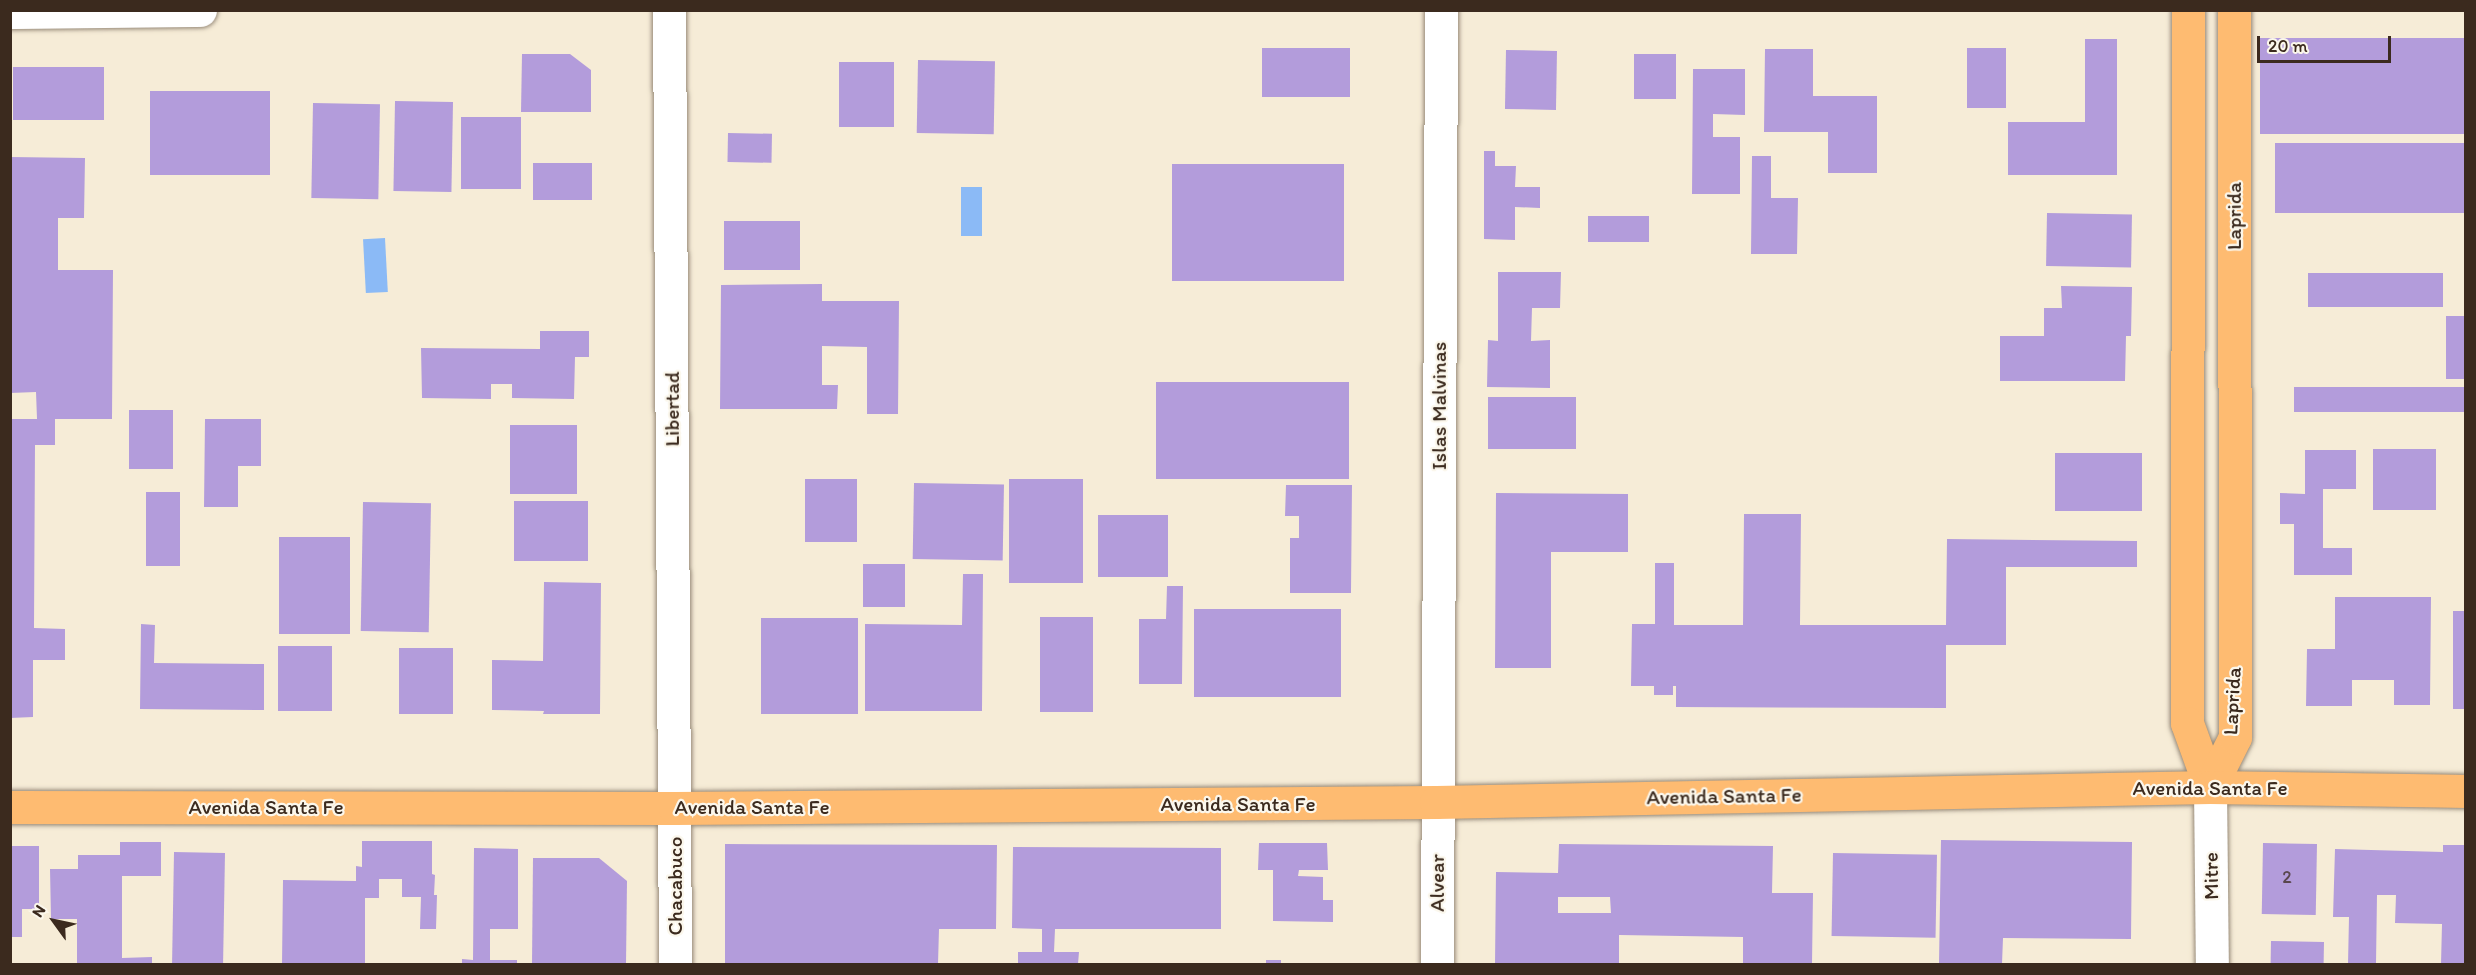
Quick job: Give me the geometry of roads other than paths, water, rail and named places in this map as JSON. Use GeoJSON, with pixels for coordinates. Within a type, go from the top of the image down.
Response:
{"type":"FeatureCollection","features":[{"type":"Feature","properties":{"kind":"main road","name":"Laprida"},"geometry":{"type":"LineString","coordinates":[[2188,10],[2187,723],[2210,787]]}},
{"type":"Feature","properties":{"kind":"main road","name":"Laprida"},"geometry":{"type":"LineString","coordinates":[[2210,787],[2235,737],[2234,10]]}},
{"type":"Feature","properties":{"kind":"main road","name":"Avenida Santa Fe"},"geometry":{"type":"LineString","coordinates":[[10,807],[675,808],[1436,802],[2210,787],[2466,791]]}},
{"type":"Feature","properties":{"kind":"street"},"geometry":{"type":"LineString","coordinates":[[10,12],[200,10]]}},
{"type":"Feature","properties":{"kind":"street","name":"Libertad"},"geometry":{"type":"LineString","coordinates":[[669,10],[675,808]]}},
{"type":"Feature","properties":{"kind":"street","name":"Islas Malvinas"},"geometry":{"type":"LineString","coordinates":[[1436,802],[1441,10]]}},
{"type":"Feature","properties":{"kind":"street","name":"Mitre"},"geometry":{"type":"LineString","coordinates":[[2210,787],[2212,964]]}},
{"type":"Feature","properties":{"kind":"street","name":"Alvear"},"geometry":{"type":"LineString","coordinates":[[1436,802],[1437,964]]}},
{"type":"Feature","properties":{"kind":"street","name":"Chacabuco"},"geometry":{"type":"LineString","coordinates":[[675,808],[675,964]]}},
{"type":"Feature","properties":{"kind":"water"},"geometry":{"type":"Polygon","coordinates":[[[961,187],[982,187],[982,236],[961,236],[961,187]]]}},
{"type":"Feature","properties":{"kind":"water"},"geometry":{"type":"Polygon","coordinates":[[[385,238],[388,292],[366,293],[363,239],[385,238]]]}}]}
